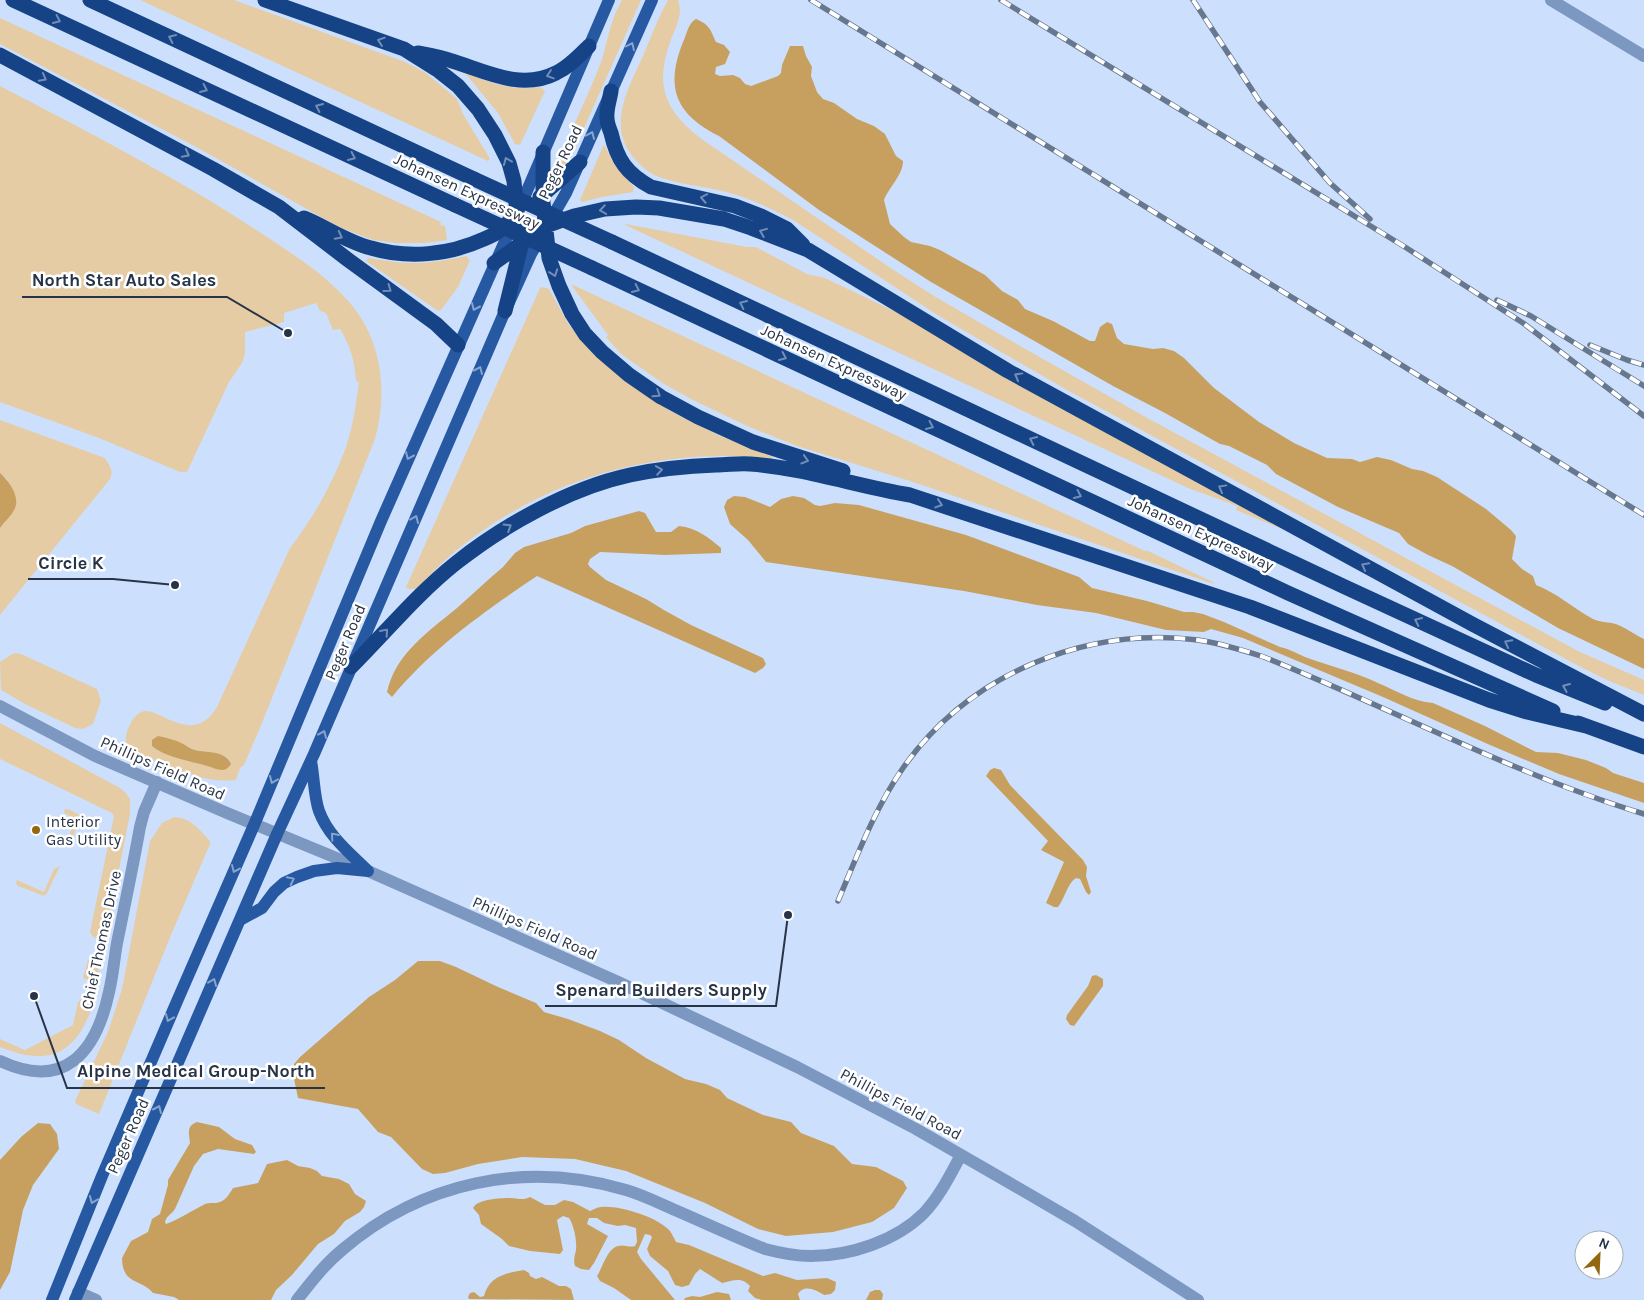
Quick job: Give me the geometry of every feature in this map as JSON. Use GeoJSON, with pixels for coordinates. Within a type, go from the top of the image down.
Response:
{"type":"FeatureCollection","features":[{"type":"Feature","properties":{"kind":"highway","name":"Johansen Expressway"},"geometry":{"type":"LineString","coordinates":[[13,0],[1288,593],[1586,726],[1644,747]]}},
{"type":"Feature","properties":{"kind":"highway","name":"Johansen Expressway"},"geometry":{"type":"LineString","coordinates":[[90,0],[612,242],[1536,675],[1593,699],[1644,716]]}},
{"type":"Feature","properties":{"kind":"highway"},"geometry":{"type":"LineString","coordinates":[[265,0],[404,49],[450,60],[504,79],[531,81],[555,74],[589,46]]}},
{"type":"Feature","properties":{"kind":"highway"},"geometry":{"type":"LineString","coordinates":[[404,49],[439,71],[458,86],[478,109],[495,135],[508,163],[514,181],[522,242],[505,310]]}},
{"type":"Feature","properties":{"kind":"highway"},"geometry":{"type":"LineString","coordinates":[[0,55],[213,169],[280,208],[436,324],[458,345]]}},
{"type":"Feature","properties":{"kind":"highway"},"geometry":{"type":"LineString","coordinates":[[611,91],[607,118],[619,158],[629,172],[651,187],[734,206],[761,216],[787,229],[808,250]]}},
{"type":"Feature","properties":{"kind":"highway"},"geometry":{"type":"LineString","coordinates":[[543,152],[543,202],[551,264],[572,314],[585,334],[602,352],[629,375],[661,397],[726,431],[791,455],[878,482],[910,495],[1250,607],[1489,700],[1527,712],[1586,726]]}},
{"type":"Feature","properties":{"kind":"highway"},"geometry":{"type":"LineString","coordinates":[[280,208],[307,219],[348,240],[371,248],[401,254],[424,255],[470,245],[497,232],[517,214],[544,195],[580,162]]}},
{"type":"Feature","properties":{"kind":"highway"},"geometry":{"type":"LineString","coordinates":[[494,263],[546,226],[574,216],[605,209],[636,207],[659,208],[724,219],[808,250],[1008,371],[1644,716]]}},
{"type":"Feature","properties":{"kind":"highway"},"geometry":{"type":"LineString","coordinates":[[351,667],[425,590],[489,538],[552,503],[585,489],[628,475],[664,469],[750,464],[796,470],[836,478],[877,490],[910,495]]}},
{"type":"Feature","properties":{"kind":"main road","name":"Peger Road"},"geometry":{"type":"LineString","coordinates":[[52,1300],[381,521],[517,214],[609,0]]}},
{"type":"Feature","properties":{"kind":"main road","name":"Peger Road"},"geometry":{"type":"LineString","coordinates":[[76,1296],[277,834],[311,761],[505,310],[531,254],[566,193],[652,0]]}},
{"type":"Feature","properties":{"kind":"main road"},"geometry":{"type":"LineString","coordinates":[[311,761],[318,810],[325,825],[333,836],[368,871]]}},
{"type":"Feature","properties":{"kind":"main road"},"geometry":{"type":"LineString","coordinates":[[240,920],[262,908],[267,900],[284,883],[297,877],[314,871],[337,868],[368,871]]}},
{"type":"Feature","properties":{"kind":"street"},"geometry":{"type":"LineString","coordinates":[[1551,0],[1644,56]]}},
{"type":"Feature","properties":{"kind":"street","name":"Phillips Field Road"},"geometry":{"type":"LineString","coordinates":[[0,706],[95,756],[254,825],[368,871],[625,986],[797,1067],[961,1155],[1075,1221],[1198,1300]]}},
{"type":"Feature","properties":{"kind":"street","name":"Chief Thomas Drive"},"geometry":{"type":"LineString","coordinates":[[0,1062],[36,1072],[58,1069],[67,1066],[85,1052],[92,1042],[109,993],[140,827],[144,812],[157,782]]}},
{"type":"Feature","properties":{"kind":"street"},"geometry":{"type":"LineString","coordinates":[[297,1300],[342,1250],[368,1230],[389,1216],[418,1201],[469,1184],[535,1176],[580,1179],[605,1184],[652,1200],[765,1249],[811,1256],[872,1245],[890,1238],[906,1228],[924,1213],[944,1187],[961,1155]]}},
{"type":"Feature","properties":{"kind":"street"},"geometry":{"type":"LineString","coordinates":[[76,1296],[96,1300]]}},
{"type":"Feature","properties":{"kind":"shaded area"},"geometry":{"type":"Polygon","coordinates":[[[140,0],[234,0],[405,62],[426,73],[457,99],[463,114],[490,159],[488,161],[140,0]]]}},
{"type":"Feature","properties":{"kind":"shaded area"},"geometry":{"type":"Polygon","coordinates":[[[622,0],[641,0],[576,146],[558,175],[556,175],[570,135],[598,70],[614,17],[622,0]]]}},
{"type":"Feature","properties":{"kind":"shaded area"},"geometry":{"type":"Polygon","coordinates":[[[668,0],[678,0],[680,10],[664,69],[663,82],[666,95],[671,107],[679,118],[703,140],[934,296],[1151,420],[1465,590],[1580,652],[1644,680],[1644,695],[1609,681],[1575,664],[1067,390],[939,316],[793,220],[735,194],[667,180],[649,172],[626,147],[622,134],[622,108],[631,81],[668,0]]]}},
{"type":"Feature","properties":{"kind":"shaded area"},"geometry":{"type":"Polygon","coordinates":[[[0,18],[441,222],[440,225],[445,226],[447,240],[425,243],[396,243],[373,240],[339,227],[198,148],[0,44],[0,18]]]}},
{"type":"Feature","properties":{"kind":"shaded area"},"geometry":{"type":"Polygon","coordinates":[[[696,19],[707,25],[716,42],[724,45],[730,52],[725,64],[716,67],[715,74],[720,76],[733,75],[751,86],[778,76],[781,73],[782,65],[790,46],[803,46],[812,67],[811,76],[817,92],[823,99],[834,103],[857,119],[874,126],[885,134],[896,156],[903,161],[901,171],[884,200],[890,224],[911,242],[940,250],[985,275],[1002,291],[1018,300],[1025,309],[1053,321],[1090,341],[1095,341],[1100,327],[1107,322],[1112,324],[1117,338],[1124,344],[1174,351],[1184,358],[1214,388],[1259,422],[1294,443],[1327,458],[1352,459],[1360,462],[1377,457],[1391,460],[1437,477],[1486,509],[1511,530],[1516,536],[1512,559],[1533,576],[1536,585],[1551,592],[1593,619],[1616,624],[1644,639],[1644,669],[1558,628],[1452,566],[1408,544],[1399,533],[1338,507],[1276,474],[1267,465],[1229,446],[1220,444],[1113,386],[931,282],[819,210],[692,118],[684,108],[678,98],[675,86],[675,73],[688,29],[696,19]]]}},
{"type":"Feature","properties":{"kind":"shaded area"},"geometry":{"type":"Polygon","coordinates":[[[465,73],[502,85],[520,88],[540,87],[545,91],[520,145],[515,144],[498,113],[465,73]]]}},
{"type":"Feature","properties":{"kind":"shaded area"},"geometry":{"type":"Polygon","coordinates":[[[0,86],[134,157],[232,214],[326,279],[348,300],[366,326],[377,357],[380,373],[381,407],[375,439],[260,728],[236,780],[226,781],[200,777],[143,756],[128,745],[126,734],[133,719],[142,712],[152,712],[176,722],[190,725],[203,722],[216,709],[290,548],[322,500],[346,447],[359,382],[356,381],[347,341],[340,329],[333,330],[326,313],[320,311],[316,303],[284,313],[284,322],[245,332],[245,354],[242,363],[229,382],[187,472],[180,472],[99,438],[0,402],[0,86]],[[174,741],[157,750],[207,766],[229,758],[193,749],[174,741]]]}},
{"type":"Feature","properties":{"kind":"shaded area"},"geometry":{"type":"Polygon","coordinates":[[[604,144],[615,166],[634,187],[633,192],[582,202],[580,200],[604,144]]]}},
{"type":"Feature","properties":{"kind":"shaded area"},"geometry":{"type":"Polygon","coordinates":[[[626,224],[747,247],[756,247],[807,274],[825,278],[902,315],[1279,528],[1236,510],[1237,506],[1188,488],[626,224]]]}},
{"type":"Feature","properties":{"kind":"shaded area"},"geometry":{"type":"Polygon","coordinates":[[[466,256],[470,260],[458,287],[441,310],[438,311],[366,261],[368,258],[392,262],[422,263],[466,256]]]}},
{"type":"Feature","properties":{"kind":"shaded area"},"geometry":{"type":"Polygon","coordinates":[[[573,285],[1146,550],[1214,584],[913,482],[797,446],[747,426],[664,384],[621,354],[606,337],[608,335],[573,285]]]}},
{"type":"Feature","properties":{"kind":"shaded area"},"geometry":{"type":"Polygon","coordinates":[[[542,287],[549,289],[569,325],[578,336],[652,399],[670,411],[718,435],[773,457],[772,459],[731,456],[690,457],[649,463],[609,472],[570,484],[533,501],[497,521],[457,550],[416,589],[408,589],[406,587],[542,287]]]}},
{"type":"Feature","properties":{"kind":"shaded area"},"geometry":{"type":"Polygon","coordinates":[[[0,420],[105,458],[112,473],[110,479],[0,615],[0,528],[11,515],[13,490],[7,479],[0,473],[0,420]]]}},
{"type":"Feature","properties":{"kind":"shaded area"},"geometry":{"type":"Polygon","coordinates":[[[0,473],[12,487],[16,505],[0,528],[0,473]]]}},
{"type":"Feature","properties":{"kind":"shaded area"},"geometry":{"type":"Polygon","coordinates":[[[734,496],[745,497],[770,507],[781,499],[793,496],[804,498],[820,506],[835,503],[859,505],[966,535],[1079,577],[1092,588],[1184,612],[1203,614],[1305,657],[1360,676],[1411,698],[1433,703],[1485,726],[1536,752],[1558,753],[1586,760],[1613,773],[1644,783],[1644,803],[1559,774],[1243,638],[1211,629],[1204,632],[1166,630],[1096,613],[1037,605],[964,591],[766,562],[748,540],[730,524],[724,507],[727,500],[734,496]]]}},
{"type":"Feature","properties":{"kind":"shaded area"},"geometry":{"type":"Polygon","coordinates":[[[639,511],[645,513],[656,532],[671,532],[679,526],[691,529],[702,534],[721,548],[721,553],[665,555],[600,552],[590,559],[588,564],[590,567],[606,580],[646,599],[691,625],[763,658],[766,664],[763,668],[755,673],[537,576],[442,646],[424,662],[392,697],[387,692],[397,666],[414,644],[503,567],[515,553],[524,547],[571,533],[585,526],[639,511]]]}},
{"type":"Feature","properties":{"kind":"shaded area"},"geometry":{"type":"Polygon","coordinates":[[[14,653],[21,654],[97,689],[101,701],[93,724],[83,729],[75,728],[1,690],[0,662],[14,653]]]}},
{"type":"Feature","properties":{"kind":"shaded area"},"geometry":{"type":"Polygon","coordinates":[[[0,723],[120,788],[130,799],[130,814],[107,930],[101,939],[93,937],[90,932],[114,816],[112,813],[0,759],[0,723]]]}},
{"type":"Feature","properties":{"kind":"shaded area"},"geometry":{"type":"Polygon","coordinates":[[[158,736],[172,739],[192,749],[219,754],[228,759],[231,764],[226,769],[220,770],[170,756],[152,746],[152,740],[158,736]]]}},
{"type":"Feature","properties":{"kind":"shaded area"},"geometry":{"type":"Polygon","coordinates":[[[994,768],[1001,770],[1010,785],[1083,860],[1087,867],[1086,876],[1091,892],[1089,895],[1080,879],[1076,878],[1070,884],[1058,907],[1046,903],[1064,862],[1041,850],[1048,841],[986,776],[994,768]]]}},
{"type":"Feature","properties":{"kind":"shaded area"},"geometry":{"type":"Polygon","coordinates":[[[65,809],[82,816],[68,848],[66,842],[76,819],[64,813],[65,809]]]}},
{"type":"Feature","properties":{"kind":"shaded area"},"geometry":{"type":"Polygon","coordinates":[[[174,817],[185,819],[194,825],[210,841],[210,844],[99,1114],[76,1104],[75,1101],[108,1032],[122,989],[150,841],[162,823],[174,817]]]}},
{"type":"Feature","properties":{"kind":"shaded area"},"geometry":{"type":"Polygon","coordinates":[[[60,866],[44,896],[18,886],[16,883],[17,880],[44,892],[54,869],[60,866]]]}},
{"type":"Feature","properties":{"kind":"shaded area"},"geometry":{"type":"Polygon","coordinates":[[[88,960],[96,964],[100,973],[99,980],[90,981],[83,978],[88,960]]]}},
{"type":"Feature","properties":{"kind":"shaded area"},"geometry":{"type":"Polygon","coordinates":[[[418,961],[440,961],[456,967],[536,1003],[544,1012],[600,1031],[619,1040],[646,1058],[685,1079],[706,1084],[720,1090],[727,1098],[763,1115],[791,1122],[801,1133],[834,1146],[852,1164],[876,1167],[903,1181],[907,1188],[894,1208],[872,1222],[833,1232],[786,1236],[758,1229],[705,1203],[626,1171],[575,1159],[522,1157],[433,1174],[422,1169],[391,1137],[378,1132],[358,1109],[298,1098],[293,1074],[294,1064],[300,1057],[369,997],[395,980],[418,961]]]}},
{"type":"Feature","properties":{"kind":"shaded area"},"geometry":{"type":"Polygon","coordinates":[[[1096,975],[1103,979],[1103,986],[1074,1026],[1070,1025],[1066,1019],[1067,1015],[1088,986],[1092,976],[1096,975]]]}},
{"type":"Feature","properties":{"kind":"shaded area"},"geometry":{"type":"Polygon","coordinates":[[[85,996],[94,1002],[87,1019],[79,1034],[60,1052],[34,1056],[0,1047],[0,1039],[25,1050],[73,1025],[78,1002],[85,996]]]}},
{"type":"Feature","properties":{"kind":"shaded area"},"geometry":{"type":"Polygon","coordinates":[[[197,1122],[219,1127],[235,1139],[252,1145],[256,1152],[254,1154],[218,1149],[203,1154],[194,1166],[175,1209],[165,1222],[166,1224],[205,1204],[222,1201],[233,1188],[258,1183],[267,1164],[287,1160],[298,1166],[317,1171],[322,1176],[339,1179],[349,1184],[355,1194],[366,1201],[360,1212],[345,1221],[334,1234],[318,1244],[292,1275],[276,1290],[271,1300],[179,1300],[174,1297],[153,1293],[125,1273],[122,1258],[131,1241],[148,1232],[152,1219],[160,1214],[168,1180],[190,1143],[189,1133],[191,1126],[197,1122]]]}},
{"type":"Feature","properties":{"kind":"shaded area"},"geometry":{"type":"Polygon","coordinates":[[[38,1123],[50,1124],[57,1134],[59,1149],[33,1185],[23,1210],[10,1272],[0,1290],[0,1160],[21,1137],[38,1123]]]}},
{"type":"Feature","properties":{"kind":"shaded area"},"geometry":{"type":"Polygon","coordinates":[[[530,1197],[545,1205],[555,1205],[564,1200],[573,1202],[590,1211],[600,1207],[609,1207],[638,1213],[664,1226],[670,1231],[676,1242],[689,1245],[763,1276],[775,1273],[797,1280],[827,1278],[836,1282],[835,1290],[831,1294],[824,1295],[814,1290],[803,1289],[798,1294],[800,1300],[762,1300],[755,1298],[748,1291],[750,1286],[743,1281],[737,1280],[722,1283],[700,1269],[689,1285],[682,1287],[675,1285],[668,1271],[650,1256],[647,1249],[652,1237],[645,1234],[637,1252],[675,1300],[631,1300],[600,1281],[597,1276],[608,1254],[614,1248],[635,1246],[637,1242],[636,1228],[625,1225],[618,1226],[604,1223],[597,1218],[589,1218],[587,1224],[608,1236],[589,1270],[575,1266],[576,1238],[569,1218],[563,1216],[557,1220],[563,1250],[560,1254],[530,1251],[509,1246],[481,1224],[479,1215],[473,1208],[479,1203],[489,1200],[530,1197]]]}},
{"type":"Feature","properties":{"kind":"shaded area"},"geometry":{"type":"Polygon","coordinates":[[[524,1270],[536,1279],[542,1277],[559,1286],[566,1286],[571,1289],[574,1300],[469,1299],[470,1293],[474,1292],[480,1297],[484,1296],[486,1289],[499,1277],[524,1270]]]}},
{"type":"Feature","properties":{"kind":"shaded area"},"geometry":{"type":"Polygon","coordinates":[[[880,1290],[883,1294],[882,1300],[866,1300],[870,1292],[880,1290]]]}},
{"type":"Feature","properties":{"kind":"shaded area"},"geometry":{"type":"Polygon","coordinates":[[[717,1292],[729,1294],[731,1300],[684,1300],[692,1296],[700,1297],[717,1292]]]}},
{"type":"Feature","properties":{"kind":"railway"},"geometry":{"type":"LineString","coordinates":[[811,0],[1644,515]]}},
{"type":"Feature","properties":{"kind":"railway"},"geometry":{"type":"LineString","coordinates":[[1001,0],[1405,247],[1523,323],[1644,416]]}},
{"type":"Feature","properties":{"kind":"railway"},"geometry":{"type":"LineString","coordinates":[[1193,0],[1260,102],[1330,183],[1370,219]]}},
{"type":"Feature","properties":{"kind":"railway"},"geometry":{"type":"LineString","coordinates":[[1497,300],[1531,316],[1644,386]]}},
{"type":"Feature","properties":{"kind":"railway"},"geometry":{"type":"LineString","coordinates":[[1590,345],[1644,365]]}},
{"type":"Feature","properties":{"kind":"railway"},"geometry":{"type":"LineString","coordinates":[[838,901],[867,833],[884,799],[903,768],[930,735],[961,706],[996,682],[1033,664],[1072,650],[1114,641],[1156,638],[1198,640],[1264,657],[1547,780],[1644,814]]}},
{"type":"Feature","properties":{"kind":"place","name":"North Star Auto Sales"},"geometry":{"type":"Point","coordinates":[288,333]}},
{"type":"Feature","properties":{"kind":"place","name":"Circle K"},"geometry":{"type":"Point","coordinates":[175,585]}},
{"type":"Feature","properties":{"kind":"place","name":"Interior Gas Utility"},"geometry":{"type":"Point","coordinates":[36,830]}},
{"type":"Feature","properties":{"kind":"place","name":"Spenard Builders Supply"},"geometry":{"type":"Point","coordinates":[788,915]}},
{"type":"Feature","properties":{"kind":"place","name":"Alpine Medical Group-North"},"geometry":{"type":"Point","coordinates":[34,996]}}]}
